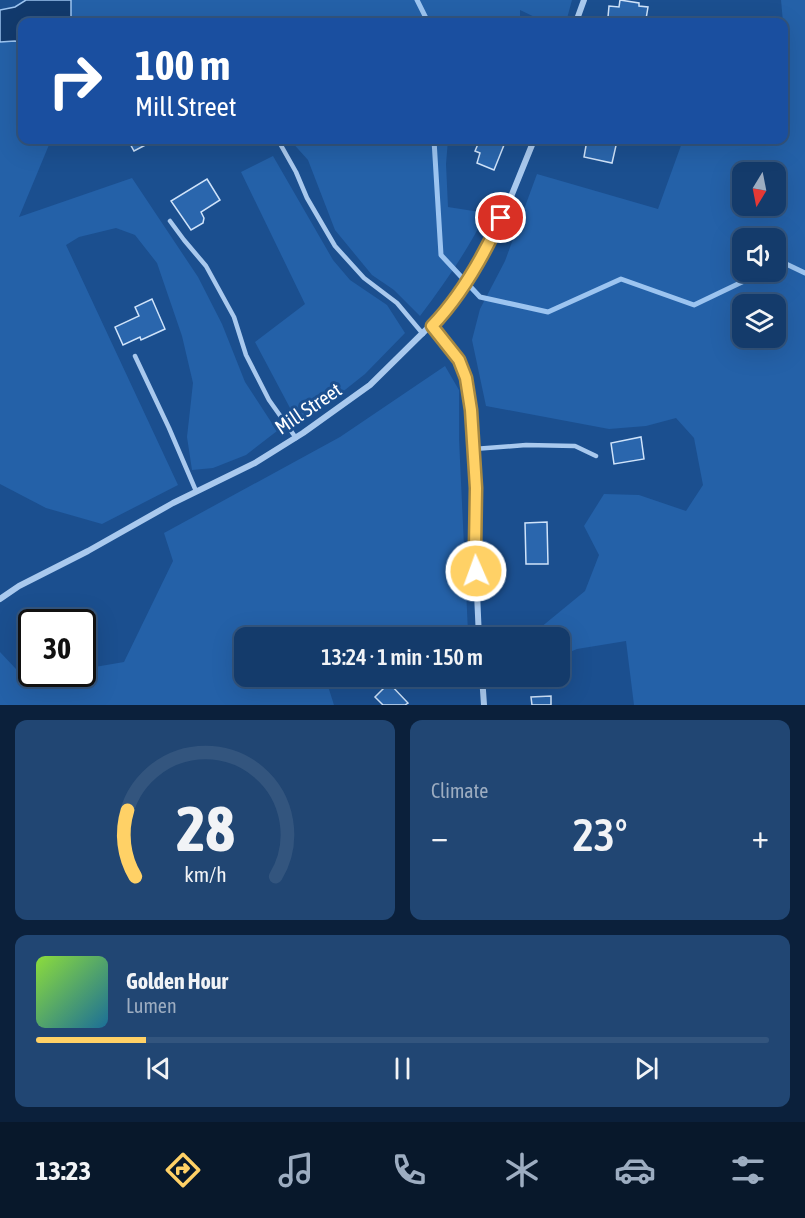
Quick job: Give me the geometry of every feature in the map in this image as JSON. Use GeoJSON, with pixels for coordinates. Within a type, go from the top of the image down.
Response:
{"type":"FeatureCollection","features":[{"type":"Feature","properties":{"kind":"street"},"geometry":{"type":"LineString","coordinates":[[577,18],[584,0]]}},
{"type":"Feature","properties":{"kind":"street","name":"Mill Street"},"geometry":{"type":"LineString","coordinates":[[0,599],[19,586],[88,551],[173,503],[255,463],[296,438],[370,385],[432,326],[474,269],[510,199],[532,144]]}},
{"type":"Feature","properties":{"kind":"street"},"geometry":{"type":"LineString","coordinates":[[432,326],[459,360],[466,378],[471,410],[476,488],[475,548],[479,627]]}},
{"type":"Feature","properties":{"kind":"street"},"geometry":{"type":"LineString","coordinates":[[483,687],[484,705]]}},
{"type":"Feature","properties":{"kind":"lane"},"geometry":{"type":"LineString","coordinates":[[280,144],[307,198],[335,246],[364,278],[397,303],[423,334]]}},
{"type":"Feature","properties":{"kind":"lane"},"geometry":{"type":"LineString","coordinates":[[170,221],[206,266],[234,317],[246,355],[269,400],[296,438]]}},
{"type":"Feature","properties":{"kind":"lane"},"geometry":{"type":"LineString","coordinates":[[135,356],[196,491]]}},
{"type":"Feature","properties":{"kind":"lane"},"geometry":{"type":"LineString","coordinates":[[474,448],[526,445],[575,446],[596,456]]}},
{"type":"Feature","properties":{"kind":"shaded area"},"geometry":{"type":"Polygon","coordinates":[[[26,0],[71,0],[71,18],[18,18],[18,42],[0,42],[0,10],[15,7],[26,0]]]}},
{"type":"Feature","properties":{"kind":"shaded area"},"geometry":{"type":"Polygon","coordinates":[[[71,0],[572,0],[567,18],[537,18],[520,10],[520,18],[71,18],[71,0]]]}},
{"type":"Feature","properties":{"kind":"shaded area"},"geometry":{"type":"Polygon","coordinates":[[[781,0],[805,0],[805,705],[634,705],[626,641],[570,652],[570,627],[541,627],[585,591],[599,555],[584,526],[604,494],[639,495],[686,511],[703,485],[694,438],[676,418],[646,426],[609,429],[486,406],[472,340],[480,309],[505,261],[537,174],[658,209],[682,144],[788,144],[788,18],[783,18],[781,0]]]}},
{"type":"Feature","properties":{"kind":"shaded area"},"geometry":{"type":"Polygon","coordinates":[[[0,42],[18,42],[18,144],[49,144],[19,217],[132,178],[198,277],[222,324],[245,382],[277,431],[246,455],[213,468],[192,470],[187,437],[193,383],[182,336],[157,263],[135,235],[116,228],[79,237],[66,245],[178,485],[102,524],[46,508],[0,484],[0,42]]]}},
{"type":"Feature","properties":{"kind":"shaded area"},"geometry":{"type":"Polygon","coordinates":[[[294,144],[448,144],[448,207],[486,213],[456,266],[420,316],[394,290],[372,275],[335,230],[308,160],[294,144]]]}},
{"type":"Feature","properties":{"kind":"shaded area"},"geometry":{"type":"Polygon","coordinates":[[[273,156],[333,260],[350,280],[387,305],[405,333],[365,374],[298,423],[255,342],[305,304],[241,172],[273,156]]]}},
{"type":"Feature","properties":{"kind":"shaded area"},"geometry":{"type":"Polygon","coordinates":[[[445,366],[459,390],[459,439],[468,627],[234,627],[234,687],[328,687],[334,705],[0,705],[0,652],[18,669],[18,687],[96,687],[96,667],[124,662],[173,561],[164,533],[340,437],[445,366]]]}},
{"type":"Feature","properties":{"kind":"building"},"geometry":{"type":"Polygon","coordinates":[[[620,0],[639,3],[639,6],[648,7],[646,18],[608,17],[609,6],[619,7],[620,0]]]}},
{"type":"Feature","properties":{"kind":"building"},"geometry":{"type":"Polygon","coordinates":[[[130,144],[147,144],[134,151],[130,144]]]}},
{"type":"Feature","properties":{"kind":"building"},"geometry":{"type":"Polygon","coordinates":[[[478,144],[504,144],[494,170],[477,163],[480,153],[475,151],[478,144]]]}},
{"type":"Feature","properties":{"kind":"building"},"geometry":{"type":"Polygon","coordinates":[[[586,144],[616,144],[612,163],[584,157],[586,144]]]}},
{"type":"Feature","properties":{"kind":"building"},"geometry":{"type":"Polygon","coordinates":[[[207,179],[220,200],[201,212],[204,218],[203,223],[191,230],[171,201],[207,179]]]}},
{"type":"Feature","properties":{"kind":"building"},"geometry":{"type":"Polygon","coordinates":[[[152,299],[165,329],[123,345],[115,327],[139,316],[135,307],[152,299]]]}},
{"type":"Feature","properties":{"kind":"building"},"geometry":{"type":"Polygon","coordinates":[[[641,437],[644,459],[614,464],[611,443],[641,437]]]}},
{"type":"Feature","properties":{"kind":"building"},"geometry":{"type":"Polygon","coordinates":[[[547,522],[548,564],[526,564],[525,523],[547,522]]]}},
{"type":"Feature","properties":{"kind":"building"},"geometry":{"type":"Polygon","coordinates":[[[385,687],[393,687],[408,703],[383,705],[375,697],[385,687]]]}},
{"type":"Feature","properties":{"kind":"building"},"geometry":{"type":"Polygon","coordinates":[[[551,696],[551,705],[532,705],[531,697],[551,696]]]}},
{"type":"Feature","properties":{"kind":"waterway"},"geometry":{"type":"LineString","coordinates":[[417,0],[426,18]]}},
{"type":"Feature","properties":{"kind":"waterway"},"geometry":{"type":"LineString","coordinates":[[434,144],[441,255],[480,297],[548,312],[621,279],[694,305],[742,282]]}},
{"type":"Feature","properties":{"kind":"waterway"},"geometry":{"type":"LineString","coordinates":[[786,264],[805,273]]}},
{"type":"Feature","properties":{"kind":"route"},"geometry":{"type":"LineString","coordinates":[[476,571],[476,488],[471,410],[466,378],[459,360],[432,326],[474,269],[501,218]]}}]}
